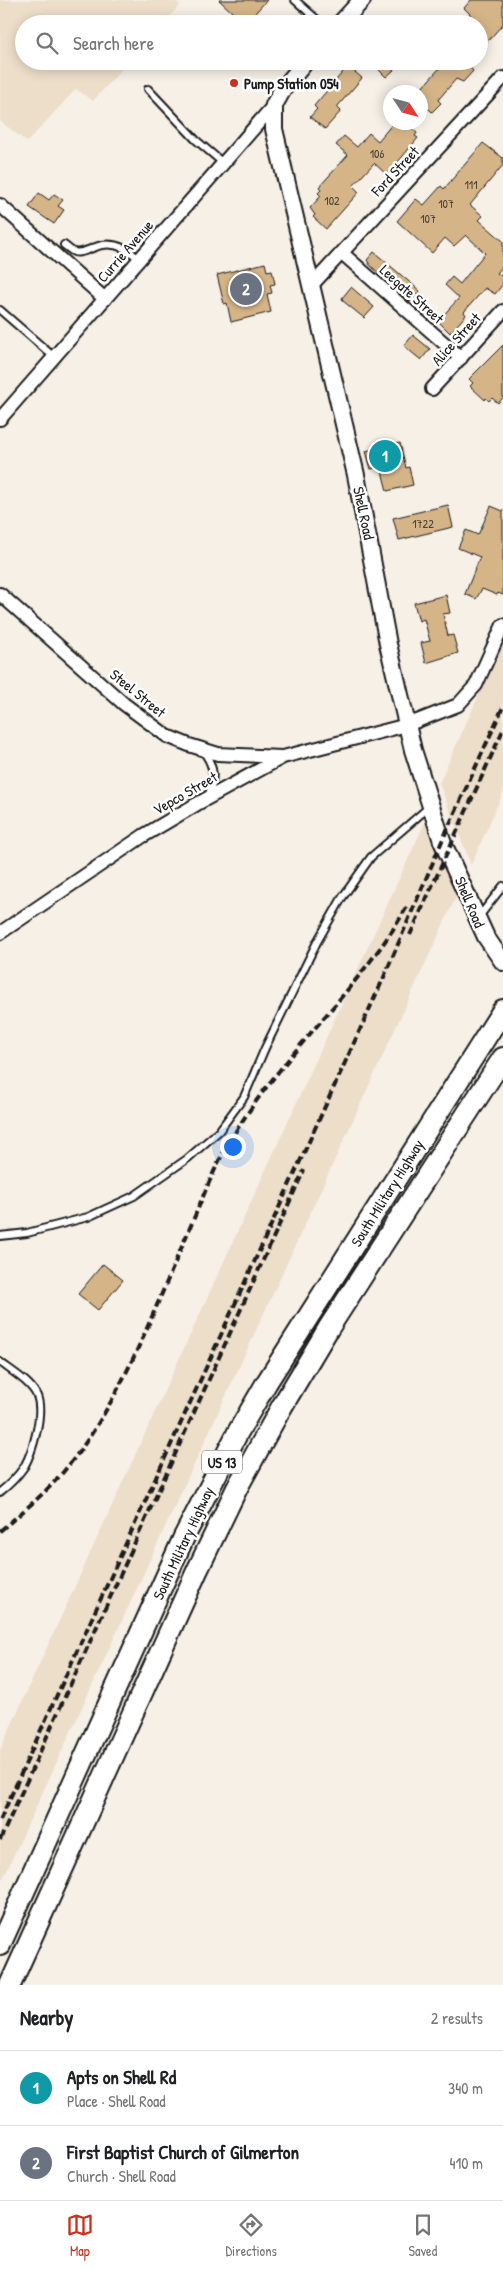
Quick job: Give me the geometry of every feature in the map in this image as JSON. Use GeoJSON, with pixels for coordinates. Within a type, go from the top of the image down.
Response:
{"type":"FeatureCollection","features":[{"type":"Feature","properties":{"kind":"main road","name":"South Military Highway"},"geometry":{"type":"LineString","coordinates":[[0,1945],[184,1537],[238,1432],[267,1382],[503,1010]]}},
{"type":"Feature","properties":{"kind":"main road","name":"South Military Highway"},"geometry":{"type":"LineString","coordinates":[[10,1985],[236,1488],[328,1329],[503,1058]]}},
{"type":"Feature","properties":{"kind":"street"},"geometry":{"type":"LineString","coordinates":[[348,15],[362,0]]}},
{"type":"Feature","properties":{"kind":"street"},"geometry":{"type":"LineString","coordinates":[[274,105],[288,82],[298,70]]}},
{"type":"Feature","properties":{"kind":"street","name":"Ford Street"},"geometry":{"type":"LineString","coordinates":[[311,286],[503,78]]}},
{"type":"Feature","properties":{"kind":"street","name":"Currie Avenue"},"geometry":{"type":"LineString","coordinates":[[0,419],[274,105]]}},
{"type":"Feature","properties":{"kind":"street","name":"Shell Road"},"geometry":{"type":"LineString","coordinates":[[274,105],[274,129],[356,475],[388,644],[407,724],[442,840],[486,938],[503,962]]}},
{"type":"Feature","properties":{"kind":"street"},"geometry":{"type":"LineString","coordinates":[[0,205],[105,299]]}},
{"type":"Feature","properties":{"kind":"street","name":"Leegate Street"},"geometry":{"type":"LineString","coordinates":[[342,253],[461,358]]}},
{"type":"Feature","properties":{"kind":"street","name":"Alice Street"},"geometry":{"type":"LineString","coordinates":[[432,389],[503,311]]}},
{"type":"Feature","properties":{"kind":"street","name":"Steel Street"},"geometry":{"type":"LineString","coordinates":[[0,594],[149,724],[167,736],[202,750],[249,757],[283,757]]}},
{"type":"Feature","properties":{"kind":"street","name":"Vepco Street"},"geometry":{"type":"LineString","coordinates":[[0,933],[143,836],[207,798],[283,757],[407,724],[458,705],[476,685],[503,625]]}},
{"type":"Feature","properties":{"kind":"lane"},"geometry":{"type":"LineString","coordinates":[[295,0],[312,15]]}},
{"type":"Feature","properties":{"kind":"lane"},"geometry":{"type":"LineString","coordinates":[[148,89],[196,140],[223,163]]}},
{"type":"Feature","properties":{"kind":"lane"},"geometry":{"type":"LineString","coordinates":[[64,245],[75,252],[85,252],[102,244],[116,245],[131,251],[139,259]]}},
{"type":"Feature","properties":{"kind":"lane"},"geometry":{"type":"LineString","coordinates":[[0,310],[54,357]]}},
{"type":"Feature","properties":{"kind":"lane"},"geometry":{"type":"LineString","coordinates":[[202,750],[212,762],[212,787],[207,798]]}},
{"type":"Feature","properties":{"kind":"lane"},"geometry":{"type":"LineString","coordinates":[[0,1236],[27,1233],[88,1217],[134,1196],[186,1159],[218,1131],[244,1097],[269,1039],[317,942],[342,898],[371,857],[431,804]]}},
{"type":"Feature","properties":{"kind":"lane"},"geometry":{"type":"LineString","coordinates":[[478,919],[503,886]]}},
{"type":"Feature","properties":{"kind":"lane"},"geometry":{"type":"LineString","coordinates":[[0,1362],[37,1394],[41,1411],[32,1447],[24,1466],[14,1480],[0,1492]]}},
{"type":"Feature","properties":{"kind":"shaded area"},"geometry":{"type":"Polygon","coordinates":[[[0,0],[175,0],[180,5],[171,15],[15,15],[15,70],[121,70],[93,101],[76,89],[27,142],[0,121],[0,0]]]}},
{"type":"Feature","properties":{"kind":"shaded area"},"geometry":{"type":"Polygon","coordinates":[[[503,642],[503,793],[471,865],[439,783],[503,642]]]}},
{"type":"Feature","properties":{"kind":"shaded area"},"geometry":{"type":"Polygon","coordinates":[[[426,820],[457,895],[0,1885],[0,1750],[426,820]]]}},
{"type":"Feature","properties":{"kind":"building"},"geometry":{"type":"Polygon","coordinates":[[[219,0],[267,0],[253,15],[235,15],[219,0]]]}},
{"type":"Feature","properties":{"kind":"building"},"geometry":{"type":"Polygon","coordinates":[[[471,0],[503,0],[503,24],[488,41],[488,15],[471,15],[464,8],[471,0]]]}},
{"type":"Feature","properties":{"kind":"building"},"geometry":{"type":"Polygon","coordinates":[[[345,70],[353,70],[362,78],[337,107],[341,111],[325,129],[310,117],[317,109],[314,106],[345,70]]]}},
{"type":"Feature","properties":{"kind":"building"},"geometry":{"type":"Polygon","coordinates":[[[379,70],[394,70],[386,77],[379,70]]]}},
{"type":"Feature","properties":{"kind":"building"},"geometry":{"type":"Polygon","coordinates":[[[438,70],[473,71],[463,82],[456,79],[438,100],[441,103],[432,112],[429,109],[428,85],[424,85],[438,70]]]}},
{"type":"Feature","properties":{"kind":"building"},"geometry":{"type":"Polygon","coordinates":[[[387,130],[413,130],[417,133],[415,136],[418,138],[387,175],[374,163],[353,186],[359,192],[326,229],[313,217],[315,215],[310,208],[321,196],[318,193],[321,190],[319,187],[348,155],[336,145],[344,136],[357,147],[369,133],[378,141],[387,130]]]}},
{"type":"Feature","properties":{"kind":"building"},"geometry":{"type":"Polygon","coordinates":[[[483,143],[503,158],[503,165],[470,205],[483,216],[479,220],[503,241],[503,266],[497,273],[503,277],[503,284],[495,294],[485,288],[464,312],[466,315],[450,333],[438,321],[459,298],[445,285],[452,277],[460,284],[485,253],[466,235],[454,246],[445,238],[432,253],[397,221],[416,199],[424,205],[441,186],[444,189],[483,143]]]}},
{"type":"Feature","properties":{"kind":"building"},"geometry":{"type":"Polygon","coordinates":[[[39,193],[49,200],[54,194],[63,200],[58,206],[64,210],[54,224],[29,207],[39,193]]]}},
{"type":"Feature","properties":{"kind":"building"},"geometry":{"type":"Polygon","coordinates":[[[374,252],[420,291],[410,302],[370,265],[367,260],[374,252]]]}},
{"type":"Feature","properties":{"kind":"building"},"geometry":{"type":"Polygon","coordinates":[[[265,263],[267,271],[272,270],[275,284],[270,285],[272,293],[267,294],[271,312],[231,322],[227,303],[224,304],[217,275],[265,263]]]}},
{"type":"Feature","properties":{"kind":"building"},"geometry":{"type":"Polygon","coordinates":[[[351,287],[374,307],[364,318],[343,301],[342,298],[351,287]]]}},
{"type":"Feature","properties":{"kind":"building"},"geometry":{"type":"Polygon","coordinates":[[[413,335],[430,349],[421,360],[404,346],[413,335]]]}},
{"type":"Feature","properties":{"kind":"building"},"geometry":{"type":"Polygon","coordinates":[[[503,345],[503,398],[498,403],[492,398],[489,401],[486,398],[485,400],[470,386],[473,383],[469,379],[503,345]]]}},
{"type":"Feature","properties":{"kind":"building"},"geometry":{"type":"Polygon","coordinates":[[[400,443],[406,468],[409,467],[413,485],[387,491],[381,467],[371,469],[366,451],[400,443]]]}},
{"type":"Feature","properties":{"kind":"building"},"geometry":{"type":"Polygon","coordinates":[[[448,505],[453,527],[399,540],[393,518],[448,505]]]}},
{"type":"Feature","properties":{"kind":"building"},"geometry":{"type":"Polygon","coordinates":[[[491,506],[503,511],[503,595],[498,593],[497,595],[482,589],[476,599],[465,594],[480,557],[458,548],[466,530],[478,535],[491,506]]]}},
{"type":"Feature","properties":{"kind":"building"},"geometry":{"type":"Polygon","coordinates":[[[446,595],[450,613],[443,614],[448,636],[453,635],[458,653],[426,663],[421,643],[430,641],[424,619],[419,621],[414,603],[446,595]]]}},
{"type":"Feature","properties":{"kind":"building"},"geometry":{"type":"Polygon","coordinates":[[[103,1264],[123,1280],[98,1310],[78,1294],[103,1264]]]}},
{"type":"Feature","properties":{"kind":"railway"},"geometry":{"type":"LineString","coordinates":[[0,1820],[384,977],[442,841],[503,707]]}},
{"type":"Feature","properties":{"kind":"railway"},"geometry":{"type":"LineString","coordinates":[[410,935],[503,730]]}},
{"type":"Feature","properties":{"kind":"railway"},"geometry":{"type":"LineString","coordinates":[[0,1531],[49,1487],[84,1445],[118,1389],[133,1359],[212,1176],[230,1141],[272,1080],[367,966],[408,905]]}},
{"type":"Feature","properties":{"kind":"railway"},"geometry":{"type":"LineString","coordinates":[[0,1840],[304,1170]]}},
{"type":"Feature","properties":{"kind":"place","name":"Pump Station 054"},"geometry":{"type":"Point","coordinates":[234,83]}},
{"type":"Feature","properties":{"kind":"place","name":"First Baptist Church of Gilmerton"},"geometry":{"type":"Point","coordinates":[246,289]}},
{"type":"Feature","properties":{"kind":"place","name":"Apts on Shell Rd"},"geometry":{"type":"Point","coordinates":[385,456]}}]}
